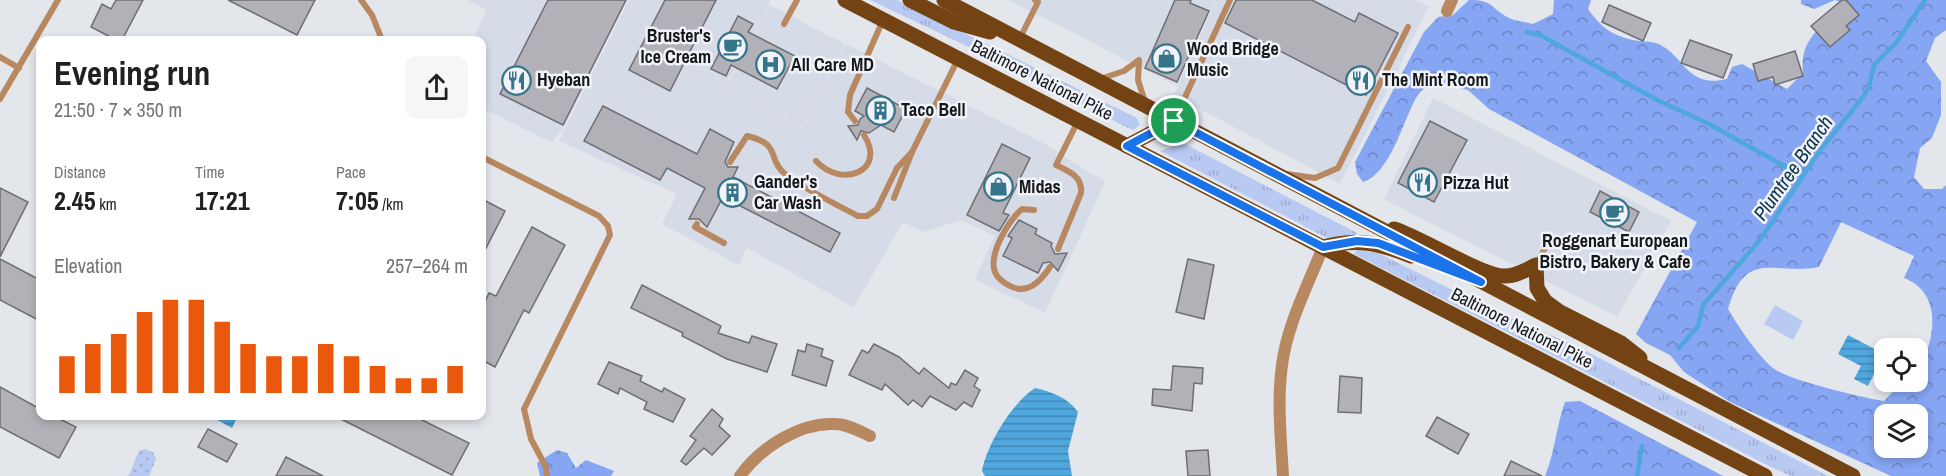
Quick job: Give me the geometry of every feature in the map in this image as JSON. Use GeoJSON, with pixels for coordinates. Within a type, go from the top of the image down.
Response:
{"type":"FeatureCollection","features":[{"type":"Feature","properties":{"kind":"main road","name":"Baltimore National Pike"},"geometry":{"type":"LineString","coordinates":[[845,0],[1765,476]]}},
{"type":"Feature","properties":{"kind":"main road"},"geometry":{"type":"LineString","coordinates":[[910,0],[954,22],[1019,40]]}},
{"type":"Feature","properties":{"kind":"main road","name":"Baltimore National Pike"},"geometry":{"type":"LineString","coordinates":[[944,0],[1853,476]]}},
{"type":"Feature","properties":{"kind":"main road"},"geometry":{"type":"LineString","coordinates":[[1127,146],[1174,121]]}},
{"type":"Feature","properties":{"kind":"main road"},"geometry":{"type":"LineString","coordinates":[[1349,214],[1413,235],[1487,272],[1504,277],[1536,265],[1537,288],[1545,301],[1560,312],[1621,343],[1676,385]]}},
{"type":"Feature","properties":{"kind":"main road"},"geometry":{"type":"LineString","coordinates":[[1323,247],[1357,241],[1378,243],[1481,282]]}},
{"type":"Feature","properties":{"kind":"street"},"geometry":{"type":"LineString","coordinates":[[1283,476],[1280,394],[1282,364],[1288,336],[1323,247]]}},
{"type":"Feature","properties":{"kind":"street"},"geometry":{"type":"LineString","coordinates":[[740,476],[767,450],[796,432],[818,424],[837,424],[870,436]]}},
{"type":"Feature","properties":{"kind":"lane"},"geometry":{"type":"LineString","coordinates":[[37,36],[58,0]]}},
{"type":"Feature","properties":{"kind":"lane"},"geometry":{"type":"LineString","coordinates":[[361,0],[372,15],[380,36]]}},
{"type":"Feature","properties":{"kind":"lane"},"geometry":{"type":"LineString","coordinates":[[784,24],[797,0]]}},
{"type":"Feature","properties":{"kind":"lane"},"geometry":{"type":"LineString","coordinates":[[1174,121],[1230,0]]}},
{"type":"Feature","properties":{"kind":"lane"},"geometry":{"type":"LineString","coordinates":[[1019,40],[1037,1]]}},
{"type":"Feature","properties":{"kind":"lane"},"geometry":{"type":"LineString","coordinates":[[855,121],[848,112],[850,96],[883,20]]}},
{"type":"Feature","properties":{"kind":"lane"},"geometry":{"type":"LineString","coordinates":[[1272,172],[1315,178],[1338,168],[1408,27]]}},
{"type":"Feature","properties":{"kind":"lane"},"geometry":{"type":"LineString","coordinates":[[0,99],[36,38]]}},
{"type":"Feature","properties":{"kind":"lane"},"geometry":{"type":"LineString","coordinates":[[0,57],[19,68]]}},
{"type":"Feature","properties":{"kind":"lane"},"geometry":{"type":"LineString","coordinates":[[894,198],[912,152],[958,58]]}},
{"type":"Feature","properties":{"kind":"lane"},"geometry":{"type":"LineString","coordinates":[[1097,80],[1124,71],[1138,60],[1138,80],[1147,108]]}},
{"type":"Feature","properties":{"kind":"lane"},"geometry":{"type":"LineString","coordinates":[[1058,249],[1082,187],[1078,178],[1056,165],[1078,120]]}},
{"type":"Feature","properties":{"kind":"lane"},"geometry":{"type":"LineString","coordinates":[[816,161],[833,175],[855,175],[864,169],[869,159],[869,144],[864,135]]}},
{"type":"Feature","properties":{"kind":"lane"},"geometry":{"type":"LineString","coordinates":[[730,162],[741,142],[747,136],[753,138],[771,147],[783,173],[846,210],[858,216],[867,216],[876,209],[897,168],[912,152]]}},
{"type":"Feature","properties":{"kind":"lane"},"geometry":{"type":"LineString","coordinates":[[486,159],[599,216],[608,226],[610,235],[524,409],[531,439],[546,467],[547,476]]}},
{"type":"Feature","properties":{"kind":"lane"},"geometry":{"type":"LineString","coordinates":[[1034,210],[1022,209],[1013,217],[995,255],[994,272],[1002,281],[1015,289],[1026,289],[1041,282],[1050,267]]}},
{"type":"Feature","properties":{"kind":"lane"},"geometry":{"type":"LineString","coordinates":[[697,224],[695,227],[699,231],[724,243]]}},
{"type":"Feature","properties":{"kind":"lane"},"geometry":{"type":"LineString","coordinates":[[1536,265],[1544,250]]}},
{"type":"Feature","properties":{"kind":"shaded area"},"geometry":{"type":"Polygon","coordinates":[[[467,0],[627,0],[565,125],[552,143],[486,110],[486,36],[474,36],[487,10],[467,0]]]}},
{"type":"Feature","properties":{"kind":"shaded area"},"geometry":{"type":"Polygon","coordinates":[[[629,0],[771,0],[725,88],[802,128],[846,44],[1040,141],[1105,182],[1045,313],[975,279],[995,236],[961,220],[923,232],[903,222],[854,307],[747,248],[739,265],[662,224],[677,194],[559,141],[629,0]]]}},
{"type":"Feature","properties":{"kind":"shaded area"},"geometry":{"type":"Polygon","coordinates":[[[1008,0],[1215,0],[1177,86],[1008,0]]]}},
{"type":"Feature","properties":{"kind":"shaded area"},"geometry":{"type":"Polygon","coordinates":[[[1216,0],[1414,0],[1429,7],[1340,184],[1174,95],[1216,0]]]}},
{"type":"Feature","properties":{"kind":"shaded area"},"geometry":{"type":"Polygon","coordinates":[[[769,5],[845,44],[802,127],[726,88],[769,5]]]}},
{"type":"Feature","properties":{"kind":"shaded area"},"geometry":{"type":"Polygon","coordinates":[[[1433,98],[1671,221],[1617,317],[1384,199],[1433,98]]]}},
{"type":"Feature","properties":{"kind":"shaded area"},"geometry":{"type":"Polygon","coordinates":[[[1848,335],[1874,349],[1874,374],[1868,386],[1854,379],[1861,366],[1838,354],[1848,335]]]}},
{"type":"Feature","properties":{"kind":"shaded area"},"geometry":{"type":"Polygon","coordinates":[[[1035,388],[1059,396],[1069,402],[1078,412],[1068,451],[1072,476],[985,476],[982,471],[995,437],[1009,414],[1035,388]]]}},
{"type":"Feature","properties":{"kind":"shaded area"},"geometry":{"type":"Polygon","coordinates":[[[217,420],[236,420],[232,428],[217,420]]]}},
{"type":"Feature","properties":{"kind":"green space"},"geometry":{"type":"Polygon","coordinates":[[[870,0],[897,0],[1137,118],[1140,125],[1133,130],[1124,126],[1013,68],[870,0]]]}},
{"type":"Feature","properties":{"kind":"green space"},"geometry":{"type":"Polygon","coordinates":[[[1469,0],[1477,0],[1488,3],[1509,18],[1533,24],[1553,14],[1554,0],[1591,0],[1588,9],[1607,29],[1625,38],[1656,43],[1673,54],[1693,75],[1713,81],[1727,79],[1732,67],[1742,64],[1787,89],[1803,73],[1805,50],[1814,33],[1847,5],[1835,0],[1946,0],[1946,30],[1935,38],[1926,61],[1941,82],[1941,115],[1932,138],[1920,148],[1914,177],[1924,189],[1942,189],[1946,185],[1946,476],[1891,476],[1730,402],[1684,372],[1670,355],[1646,343],[1636,334],[1697,222],[1489,109],[1468,90],[1433,81],[1426,87],[1416,98],[1395,146],[1381,169],[1363,182],[1357,174],[1355,162],[1424,32],[1438,17],[1453,15],[1469,0]],[[1841,222],[1819,267],[1763,268],[1753,271],[1743,278],[1735,290],[1728,309],[1761,356],[1773,368],[1793,378],[1884,401],[1893,392],[1928,392],[1931,308],[1922,290],[1904,278],[1914,256],[1841,222]]]}},
{"type":"Feature","properties":{"kind":"green space"},"geometry":{"type":"Polygon","coordinates":[[[1801,0],[1835,0],[1814,9],[1801,4],[1801,0]]]}},
{"type":"Feature","properties":{"kind":"green space"},"geometry":{"type":"Polygon","coordinates":[[[1183,143],[1357,233],[1356,236],[1329,239],[1160,151],[1183,143]]]}},
{"type":"Feature","properties":{"kind":"green space"},"geometry":{"type":"Polygon","coordinates":[[[1357,250],[1378,253],[1503,315],[1574,345],[1828,476],[1791,476],[1771,467],[1354,254],[1357,250]]]}},
{"type":"Feature","properties":{"kind":"green space"},"geometry":{"type":"Polygon","coordinates":[[[1775,305],[1803,321],[1793,340],[1764,324],[1775,305]]]}},
{"type":"Feature","properties":{"kind":"green space"},"geometry":{"type":"Polygon","coordinates":[[[1580,401],[1723,476],[1545,476],[1565,402],[1580,401]]]}},
{"type":"Feature","properties":{"kind":"green space"},"geometry":{"type":"Polygon","coordinates":[[[144,449],[153,452],[156,459],[149,476],[126,476],[129,475],[139,451],[144,449]]]}},
{"type":"Feature","properties":{"kind":"green space"},"geometry":{"type":"Polygon","coordinates":[[[557,450],[567,453],[576,468],[586,460],[614,471],[611,476],[540,476],[537,463],[557,450]]]}},
{"type":"Feature","properties":{"kind":"building"},"geometry":{"type":"Polygon","coordinates":[[[116,0],[143,0],[124,36],[108,36],[91,27],[102,4],[111,9],[116,0]]]}},
{"type":"Feature","properties":{"kind":"building"},"geometry":{"type":"Polygon","coordinates":[[[228,0],[315,0],[297,35],[228,0]]]}},
{"type":"Feature","properties":{"kind":"building"},"geometry":{"type":"Polygon","coordinates":[[[548,0],[626,0],[563,125],[500,94],[548,0]]]}},
{"type":"Feature","properties":{"kind":"building"},"geometry":{"type":"Polygon","coordinates":[[[665,0],[716,0],[670,91],[629,70],[665,0]]]}},
{"type":"Feature","properties":{"kind":"building"},"geometry":{"type":"Polygon","coordinates":[[[1175,0],[1191,0],[1190,3],[1209,11],[1177,82],[1145,68],[1175,0]]]}},
{"type":"Feature","properties":{"kind":"building"},"geometry":{"type":"Polygon","coordinates":[[[1236,0],[1312,0],[1355,22],[1359,13],[1398,33],[1366,95],[1225,23],[1236,0]]]}},
{"type":"Feature","properties":{"kind":"building"},"geometry":{"type":"Polygon","coordinates":[[[1842,0],[1846,0],[1859,15],[1846,26],[1850,30],[1830,47],[1811,26],[1842,0]]]}},
{"type":"Feature","properties":{"kind":"building"},"geometry":{"type":"Polygon","coordinates":[[[1609,5],[1651,23],[1643,41],[1602,22],[1609,5]]]}},
{"type":"Feature","properties":{"kind":"building"},"geometry":{"type":"Polygon","coordinates":[[[738,16],[753,24],[748,32],[795,56],[777,89],[731,65],[726,76],[711,69],[738,16]]]}},
{"type":"Feature","properties":{"kind":"building"},"geometry":{"type":"Polygon","coordinates":[[[1690,40],[1732,55],[1723,78],[1681,63],[1690,40]]]}},
{"type":"Feature","properties":{"kind":"building"},"geometry":{"type":"Polygon","coordinates":[[[1795,51],[1803,76],[1775,85],[1773,77],[1758,81],[1753,64],[1795,51]]]}},
{"type":"Feature","properties":{"kind":"building","name":"Taco Bell"},"geometry":{"type":"Polygon","coordinates":[[[867,88],[906,109],[894,132],[881,125],[869,133],[861,131],[857,140],[848,126],[858,125],[864,116],[855,111],[867,88]]]}},
{"type":"Feature","properties":{"kind":"building"},"geometry":{"type":"Polygon","coordinates":[[[603,106],[697,154],[710,129],[734,142],[725,162],[728,167],[738,167],[733,177],[840,233],[830,252],[723,197],[707,227],[699,219],[689,219],[705,188],[667,168],[660,180],[584,141],[603,106]]]}},
{"type":"Feature","properties":{"kind":"building"},"geometry":{"type":"Polygon","coordinates":[[[1430,121],[1467,140],[1434,202],[1398,183],[1430,121]]]}},
{"type":"Feature","properties":{"kind":"building","name":"Midas"},"geometry":{"type":"Polygon","coordinates":[[[1002,144],[1030,158],[1003,213],[1009,215],[999,231],[967,215],[1002,144]]]}},
{"type":"Feature","properties":{"kind":"building"},"geometry":{"type":"Polygon","coordinates":[[[0,188],[28,202],[0,257],[0,188]]]}},
{"type":"Feature","properties":{"kind":"building","name":"Roggenart European Bistro, Bakery & Cafe"},"geometry":{"type":"Polygon","coordinates":[[[1600,191],[1639,212],[1629,232],[1590,212],[1600,191]]]}},
{"type":"Feature","properties":{"kind":"building"},"geometry":{"type":"Polygon","coordinates":[[[486,201],[505,211],[486,248],[486,201]]]}},
{"type":"Feature","properties":{"kind":"building"},"geometry":{"type":"Polygon","coordinates":[[[1019,220],[1037,229],[1035,234],[1052,243],[1055,254],[1067,253],[1058,271],[1050,262],[1043,263],[1038,273],[1003,256],[1012,238],[1008,236],[1019,220]]]}},
{"type":"Feature","properties":{"kind":"building"},"geometry":{"type":"Polygon","coordinates":[[[532,227],[565,245],[529,313],[524,310],[495,367],[486,362],[486,299],[489,293],[496,296],[532,227]]]}},
{"type":"Feature","properties":{"kind":"building"},"geometry":{"type":"Polygon","coordinates":[[[0,259],[36,278],[36,319],[0,300],[0,259]]]}},
{"type":"Feature","properties":{"kind":"building"},"geometry":{"type":"Polygon","coordinates":[[[1188,259],[1214,265],[1204,319],[1176,312],[1188,259]]]}},
{"type":"Feature","properties":{"kind":"building"},"geometry":{"type":"Polygon","coordinates":[[[642,285],[721,326],[718,333],[749,343],[752,336],[777,344],[767,372],[727,359],[682,336],[683,333],[631,308],[642,285]]]}},
{"type":"Feature","properties":{"kind":"building"},"geometry":{"type":"Polygon","coordinates":[[[807,344],[823,349],[821,356],[833,361],[826,386],[792,375],[798,350],[805,352],[807,344]]]}},
{"type":"Feature","properties":{"kind":"building"},"geometry":{"type":"Polygon","coordinates":[[[874,344],[899,357],[919,374],[924,368],[949,388],[951,383],[956,385],[965,370],[978,378],[974,386],[980,390],[972,407],[964,402],[956,410],[930,396],[922,407],[913,400],[908,405],[885,384],[882,390],[849,375],[862,350],[868,353],[874,344]]]}},
{"type":"Feature","properties":{"kind":"building"},"geometry":{"type":"Polygon","coordinates":[[[609,362],[642,376],[640,381],[662,392],[664,388],[685,399],[673,422],[644,409],[647,402],[620,388],[618,394],[598,384],[609,362]]]}},
{"type":"Feature","properties":{"kind":"building"},"geometry":{"type":"Polygon","coordinates":[[[1173,366],[1203,368],[1202,384],[1194,383],[1192,411],[1152,405],[1153,389],[1171,390],[1173,366]]]}},
{"type":"Feature","properties":{"kind":"building"},"geometry":{"type":"Polygon","coordinates":[[[1340,376],[1362,378],[1361,413],[1338,412],[1340,376]]]}},
{"type":"Feature","properties":{"kind":"building"},"geometry":{"type":"Polygon","coordinates":[[[0,387],[36,407],[36,420],[62,420],[76,427],[59,458],[0,427],[0,387]]]}},
{"type":"Feature","properties":{"kind":"building"},"geometry":{"type":"Polygon","coordinates":[[[712,409],[723,419],[719,426],[730,436],[712,455],[704,448],[686,465],[681,461],[696,440],[690,436],[712,409]]]}},
{"type":"Feature","properties":{"kind":"building"},"geometry":{"type":"Polygon","coordinates":[[[1437,417],[1469,434],[1458,454],[1426,436],[1437,417]]]}},
{"type":"Feature","properties":{"kind":"building"},"geometry":{"type":"Polygon","coordinates":[[[343,420],[422,420],[469,443],[452,475],[343,420]]]}},
{"type":"Feature","properties":{"kind":"building"},"geometry":{"type":"Polygon","coordinates":[[[208,429],[237,444],[227,462],[198,447],[208,429]]]}},
{"type":"Feature","properties":{"kind":"building"},"geometry":{"type":"Polygon","coordinates":[[[1208,450],[1210,476],[1188,476],[1186,451],[1208,450]]]}},
{"type":"Feature","properties":{"kind":"building"},"geometry":{"type":"Polygon","coordinates":[[[286,457],[323,476],[276,476],[286,457]]]}},
{"type":"Feature","properties":{"kind":"building"},"geometry":{"type":"Polygon","coordinates":[[[1511,461],[1542,476],[1504,476],[1511,461]]]}},
{"type":"Feature","properties":{"kind":"waterway","name":"Plumtree Branch"},"geometry":{"type":"LineString","coordinates":[[1679,348],[1698,326],[1703,305],[1760,240],[1821,149],[1860,101],[1869,87],[1874,65],[1896,43],[1925,0]]}},
{"type":"Feature","properties":{"kind":"waterway"},"geometry":{"type":"LineString","coordinates":[[1527,32],[1540,35],[1802,176]]}},
{"type":"Feature","properties":{"kind":"waterway","name":"Plumtree Branch"},"geometry":{"type":"LineString","coordinates":[[1637,476],[1642,446]]}},
{"type":"Feature","properties":{"kind":"place","name":"Bruster's Ice Cream"},"geometry":{"type":"Point","coordinates":[732,46]}},
{"type":"Feature","properties":{"kind":"place","name":"Wood Bridge Music"},"geometry":{"type":"Point","coordinates":[1166,59]}},
{"type":"Feature","properties":{"kind":"place","name":"All Care MD"},"geometry":{"type":"Point","coordinates":[770,65]}},
{"type":"Feature","properties":{"kind":"place","name":"Hyeban"},"geometry":{"type":"Point","coordinates":[516,80]}},
{"type":"Feature","properties":{"kind":"place","name":"The Mint Room"},"geometry":{"type":"Point","coordinates":[1361,80]}},
{"type":"Feature","properties":{"kind":"place","name":"Taco Bell"},"geometry":{"type":"Point","coordinates":[880,110]}},
{"type":"Feature","properties":{"kind":"place","name":"Pizza Hut"},"geometry":{"type":"Point","coordinates":[1422,183]}},
{"type":"Feature","properties":{"kind":"place","name":"Midas"},"geometry":{"type":"Point","coordinates":[998,187]}},
{"type":"Feature","properties":{"kind":"place","name":"Gander's Car Wash"},"geometry":{"type":"Point","coordinates":[733,192]}},
{"type":"Feature","properties":{"kind":"place","name":"Roggenart European Bistro, Bakery & Cafe"},"geometry":{"type":"Point","coordinates":[1615,212]}},
{"type":"Feature","properties":{"kind":"route"},"geometry":{"type":"LineString","coordinates":[[1174,121],[1481,282],[1378,243],[1357,241],[1323,247],[1127,146],[1174,121]]}}]}
